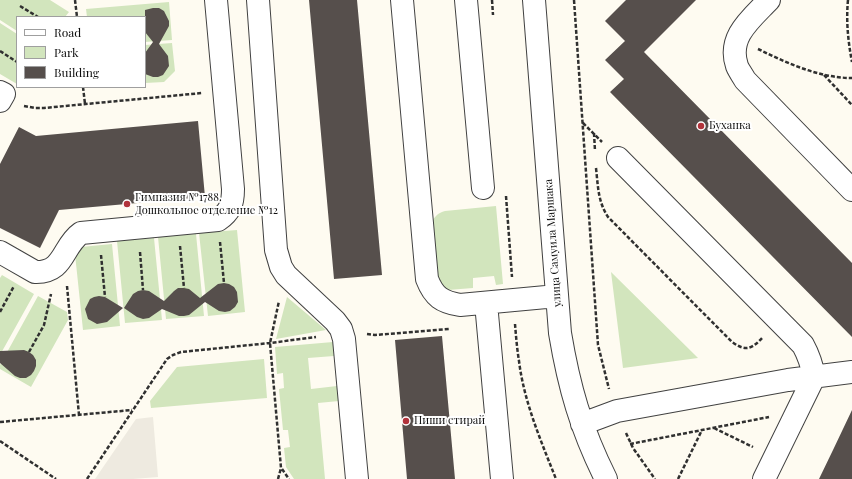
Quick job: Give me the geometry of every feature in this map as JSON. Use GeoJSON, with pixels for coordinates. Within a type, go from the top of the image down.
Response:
{"type":"FeatureCollection","features":[{"type":"Feature","properties":{"kind":"street"},"geometry":{"type":"LineString","coordinates":[[0,252],[35,272],[41,272],[50,270],[60,262],[76,237],[81,234],[137,227],[218,220],[225,215],[233,200],[216,0]]}},
{"type":"Feature","properties":{"kind":"street"},"geometry":{"type":"LineString","coordinates":[[258,0],[276,250],[281,267],[292,281],[335,321],[342,334],[356,479]]}},
{"type":"Feature","properties":{"kind":"street"},"geometry":{"type":"LineString","coordinates":[[402,0],[427,280],[431,289],[438,297],[447,303],[460,305],[557,296]]}},
{"type":"Feature","properties":{"kind":"street"},"geometry":{"type":"LineString","coordinates":[[466,0],[483,188]]}},
{"type":"Feature","properties":{"kind":"street","name":"улица Самуила Маршака"},"geometry":{"type":"LineString","coordinates":[[534,0],[560,333],[566,368],[582,424],[592,451],[606,479]]}},
{"type":"Feature","properties":{"kind":"street"},"geometry":{"type":"LineString","coordinates":[[769,0],[742,28],[737,39],[735,49],[737,66],[745,80],[852,190]]}},
{"type":"Feature","properties":{"kind":"street"},"geometry":{"type":"LineString","coordinates":[[0,92],[4,94],[0,101]]}},
{"type":"Feature","properties":{"kind":"street"},"geometry":{"type":"LineString","coordinates":[[618,158],[803,345],[812,363],[814,377],[764,479]]}},
{"type":"Feature","properties":{"kind":"street"},"geometry":{"type":"LineString","coordinates":[[486,303],[502,479]]}},
{"type":"Feature","properties":{"kind":"street"},"geometry":{"type":"LineString","coordinates":[[582,424],[617,411],[788,380],[852,372]]}},
{"type":"Feature","properties":{"kind":"path"},"geometry":{"type":"LineString","coordinates":[[492,0],[493,16]]}},
{"type":"Feature","properties":{"kind":"path"},"geometry":{"type":"LineString","coordinates":[[574,0],[598,345],[604,375],[630,444],[655,479]]}},
{"type":"Feature","properties":{"kind":"path"},"geometry":{"type":"LineString","coordinates":[[848,0],[846,20],[852,62]]}},
{"type":"Feature","properties":{"kind":"path"},"geometry":{"type":"LineString","coordinates":[[75,1],[77,16]]}},
{"type":"Feature","properties":{"kind":"path"},"geometry":{"type":"LineString","coordinates":[[20,6],[36,16]]}},
{"type":"Feature","properties":{"kind":"path"},"geometry":{"type":"LineString","coordinates":[[737,39],[800,68],[823,75],[852,78]]}},
{"type":"Feature","properties":{"kind":"path"},"geometry":{"type":"LineString","coordinates":[[0,51],[16,61]]}},
{"type":"Feature","properties":{"kind":"path"},"geometry":{"type":"LineString","coordinates":[[823,75],[852,105]]}},
{"type":"Feature","properties":{"kind":"path"},"geometry":{"type":"LineString","coordinates":[[83,88],[85,104]]}},
{"type":"Feature","properties":{"kind":"path"},"geometry":{"type":"LineString","coordinates":[[35,108],[224,91]]}},
{"type":"Feature","properties":{"kind":"path"},"geometry":{"type":"LineString","coordinates":[[582,122],[618,158]]}},
{"type":"Feature","properties":{"kind":"path"},"geometry":{"type":"LineString","coordinates":[[594,133],[595,156]]}},
{"type":"Feature","properties":{"kind":"path"},"geometry":{"type":"LineString","coordinates":[[596,164],[600,204],[608,217],[732,342],[739,348],[747,349],[755,346],[779,322]]}},
{"type":"Feature","properties":{"kind":"path"},"geometry":{"type":"LineString","coordinates":[[506,190],[513,300],[519,362],[527,397],[538,433],[556,479]]}},
{"type":"Feature","properties":{"kind":"path"},"geometry":{"type":"LineString","coordinates":[[218,220],[224,283]]}},
{"type":"Feature","properties":{"kind":"path"},"geometry":{"type":"LineString","coordinates":[[178,224],[184,288]]}},
{"type":"Feature","properties":{"kind":"path"},"geometry":{"type":"LineString","coordinates":[[137,227],[143,290]]}},
{"type":"Feature","properties":{"kind":"path"},"geometry":{"type":"LineString","coordinates":[[99,231],[105,297]]}},
{"type":"Feature","properties":{"kind":"path"},"geometry":{"type":"LineString","coordinates":[[0,312],[26,267]]}},
{"type":"Feature","properties":{"kind":"path"},"geometry":{"type":"LineString","coordinates":[[29,352],[45,322],[51,292],[50,270]]}},
{"type":"Feature","properties":{"kind":"path"},"geometry":{"type":"LineString","coordinates":[[278,479],[281,468],[270,343],[279,301],[292,281]]}},
{"type":"Feature","properties":{"kind":"path"},"geometry":{"type":"LineString","coordinates":[[68,298],[79,415]]}},
{"type":"Feature","properties":{"kind":"path"},"geometry":{"type":"LineString","coordinates":[[87,479],[167,359],[174,355],[188,351],[359,332],[376,335],[450,328]]}},
{"type":"Feature","properties":{"kind":"path"},"geometry":{"type":"LineString","coordinates":[[0,422],[133,410]]}},
{"type":"Feature","properties":{"kind":"path"},"geometry":{"type":"LineString","coordinates":[[630,444],[797,412]]}},
{"type":"Feature","properties":{"kind":"path"},"geometry":{"type":"LineString","coordinates":[[714,428],[774,457]]}},
{"type":"Feature","properties":{"kind":"path"},"geometry":{"type":"LineString","coordinates":[[678,479],[702,430]]}},
{"type":"Feature","properties":{"kind":"path"},"geometry":{"type":"LineString","coordinates":[[0,441],[56,479]]}},
{"type":"Feature","properties":{"kind":"path"},"geometry":{"type":"LineString","coordinates":[[281,468],[288,479]]}},
{"type":"Feature","properties":{"kind":"green space"},"geometry":{"type":"Polygon","coordinates":[[[0,0],[50,0],[69,12],[66,16],[16,16],[16,30],[0,20],[0,0]]]}},
{"type":"Feature","properties":{"kind":"green space"},"geometry":{"type":"Polygon","coordinates":[[[169,2],[172,40],[146,42],[146,16],[87,16],[86,9],[169,2]]]}},
{"type":"Feature","properties":{"kind":"green space"},"geometry":{"type":"Polygon","coordinates":[[[0,23],[16,33],[16,83],[0,74],[0,23]]]}},
{"type":"Feature","properties":{"kind":"green space"},"geometry":{"type":"Polygon","coordinates":[[[172,43],[175,71],[164,82],[146,83],[146,45],[172,43]]]}},
{"type":"Feature","properties":{"kind":"green space"},"geometry":{"type":"Polygon","coordinates":[[[496,206],[503,284],[496,285],[494,276],[473,278],[473,288],[443,289],[437,282],[432,222],[434,218],[445,211],[496,206]]]}},
{"type":"Feature","properties":{"kind":"green space"},"geometry":{"type":"Polygon","coordinates":[[[237,230],[245,312],[208,316],[199,233],[237,230]]]}},
{"type":"Feature","properties":{"kind":"green space"},"geometry":{"type":"Polygon","coordinates":[[[196,234],[204,316],[166,319],[158,237],[196,234]]]}},
{"type":"Feature","properties":{"kind":"green space"},"geometry":{"type":"Polygon","coordinates":[[[154,238],[162,320],[125,323],[117,241],[154,238]]]}},
{"type":"Feature","properties":{"kind":"green space"},"geometry":{"type":"Polygon","coordinates":[[[112,244],[120,326],[83,330],[75,254],[81,247],[112,244]]]}},
{"type":"Feature","properties":{"kind":"green space"},"geometry":{"type":"Polygon","coordinates":[[[611,272],[694,354],[698,358],[623,368],[611,272]]]}},
{"type":"Feature","properties":{"kind":"green space"},"geometry":{"type":"Polygon","coordinates":[[[2,275],[34,294],[0,355],[0,278],[2,275]]]}},
{"type":"Feature","properties":{"kind":"green space"},"geometry":{"type":"Polygon","coordinates":[[[38,296],[67,312],[68,320],[31,387],[0,369],[0,365],[38,296]]]}},
{"type":"Feature","properties":{"kind":"green space"},"geometry":{"type":"Polygon","coordinates":[[[287,297],[326,330],[276,339],[287,297]]]}},
{"type":"Feature","properties":{"kind":"green space"},"geometry":{"type":"Polygon","coordinates":[[[333,342],[334,356],[308,358],[311,389],[337,386],[339,401],[318,403],[325,479],[294,479],[286,467],[284,448],[290,447],[288,430],[283,430],[279,389],[284,388],[283,373],[277,374],[275,347],[333,342]]]}},
{"type":"Feature","properties":{"kind":"green space"},"geometry":{"type":"Polygon","coordinates":[[[264,359],[267,398],[151,408],[150,401],[177,367],[264,359]]]}},
{"type":"Feature","properties":{"kind":"shaded area"},"geometry":{"type":"Polygon","coordinates":[[[153,417],[158,477],[133,479],[95,479],[136,419],[153,417]]]}},
{"type":"Feature","properties":{"kind":"building"},"geometry":{"type":"Polygon","coordinates":[[[309,0],[357,0],[382,275],[334,279],[309,0]]]}},
{"type":"Feature","properties":{"kind":"building"},"geometry":{"type":"Polygon","coordinates":[[[626,0],[696,0],[644,52],[852,263],[852,337],[610,92],[624,79],[605,60],[625,41],[605,21],[626,0]]]}},
{"type":"Feature","properties":{"kind":"building"},"geometry":{"type":"Polygon","coordinates":[[[159,8],[164,11],[169,21],[169,26],[159,44],[168,56],[169,66],[163,75],[158,77],[146,74],[146,52],[153,42],[146,33],[145,10],[159,8]]]}},
{"type":"Feature","properties":{"kind":"building"},"geometry":{"type":"Polygon","coordinates":[[[198,121],[205,197],[59,210],[40,248],[0,228],[0,164],[19,127],[36,136],[198,121]]]}},
{"type":"Feature","properties":{"kind":"building"},"geometry":{"type":"Polygon","coordinates":[[[224,283],[234,287],[237,292],[238,302],[230,311],[219,311],[205,302],[189,315],[179,316],[162,309],[149,318],[143,319],[137,317],[124,308],[133,294],[138,291],[149,291],[164,301],[178,288],[184,288],[189,289],[200,298],[218,284],[224,283]]]}},
{"type":"Feature","properties":{"kind":"building"},"geometry":{"type":"Polygon","coordinates":[[[99,296],[105,297],[123,308],[107,322],[97,324],[88,319],[85,309],[90,299],[99,296]]]}},
{"type":"Feature","properties":{"kind":"building"},"geometry":{"type":"Polygon","coordinates":[[[442,336],[455,479],[407,479],[395,340],[442,336]]]}},
{"type":"Feature","properties":{"kind":"building"},"geometry":{"type":"Polygon","coordinates":[[[24,350],[33,355],[36,360],[36,366],[31,375],[26,378],[20,378],[15,376],[0,363],[0,351],[24,350]]]}},
{"type":"Feature","properties":{"kind":"building"},"geometry":{"type":"Polygon","coordinates":[[[852,410],[852,479],[819,479],[833,450],[852,410]]]}},
{"type":"Feature","properties":{"kind":"place","name":"Буханка"},"geometry":{"type":"Point","coordinates":[701,126]}},
{"type":"Feature","properties":{"kind":"place","name":"Гимназия №1788. Дошкольное отделение №12"},"geometry":{"type":"Point","coordinates":[127,204]}},
{"type":"Feature","properties":{"kind":"place","name":"Пиши стирай"},"geometry":{"type":"Point","coordinates":[406,421]}}]}
